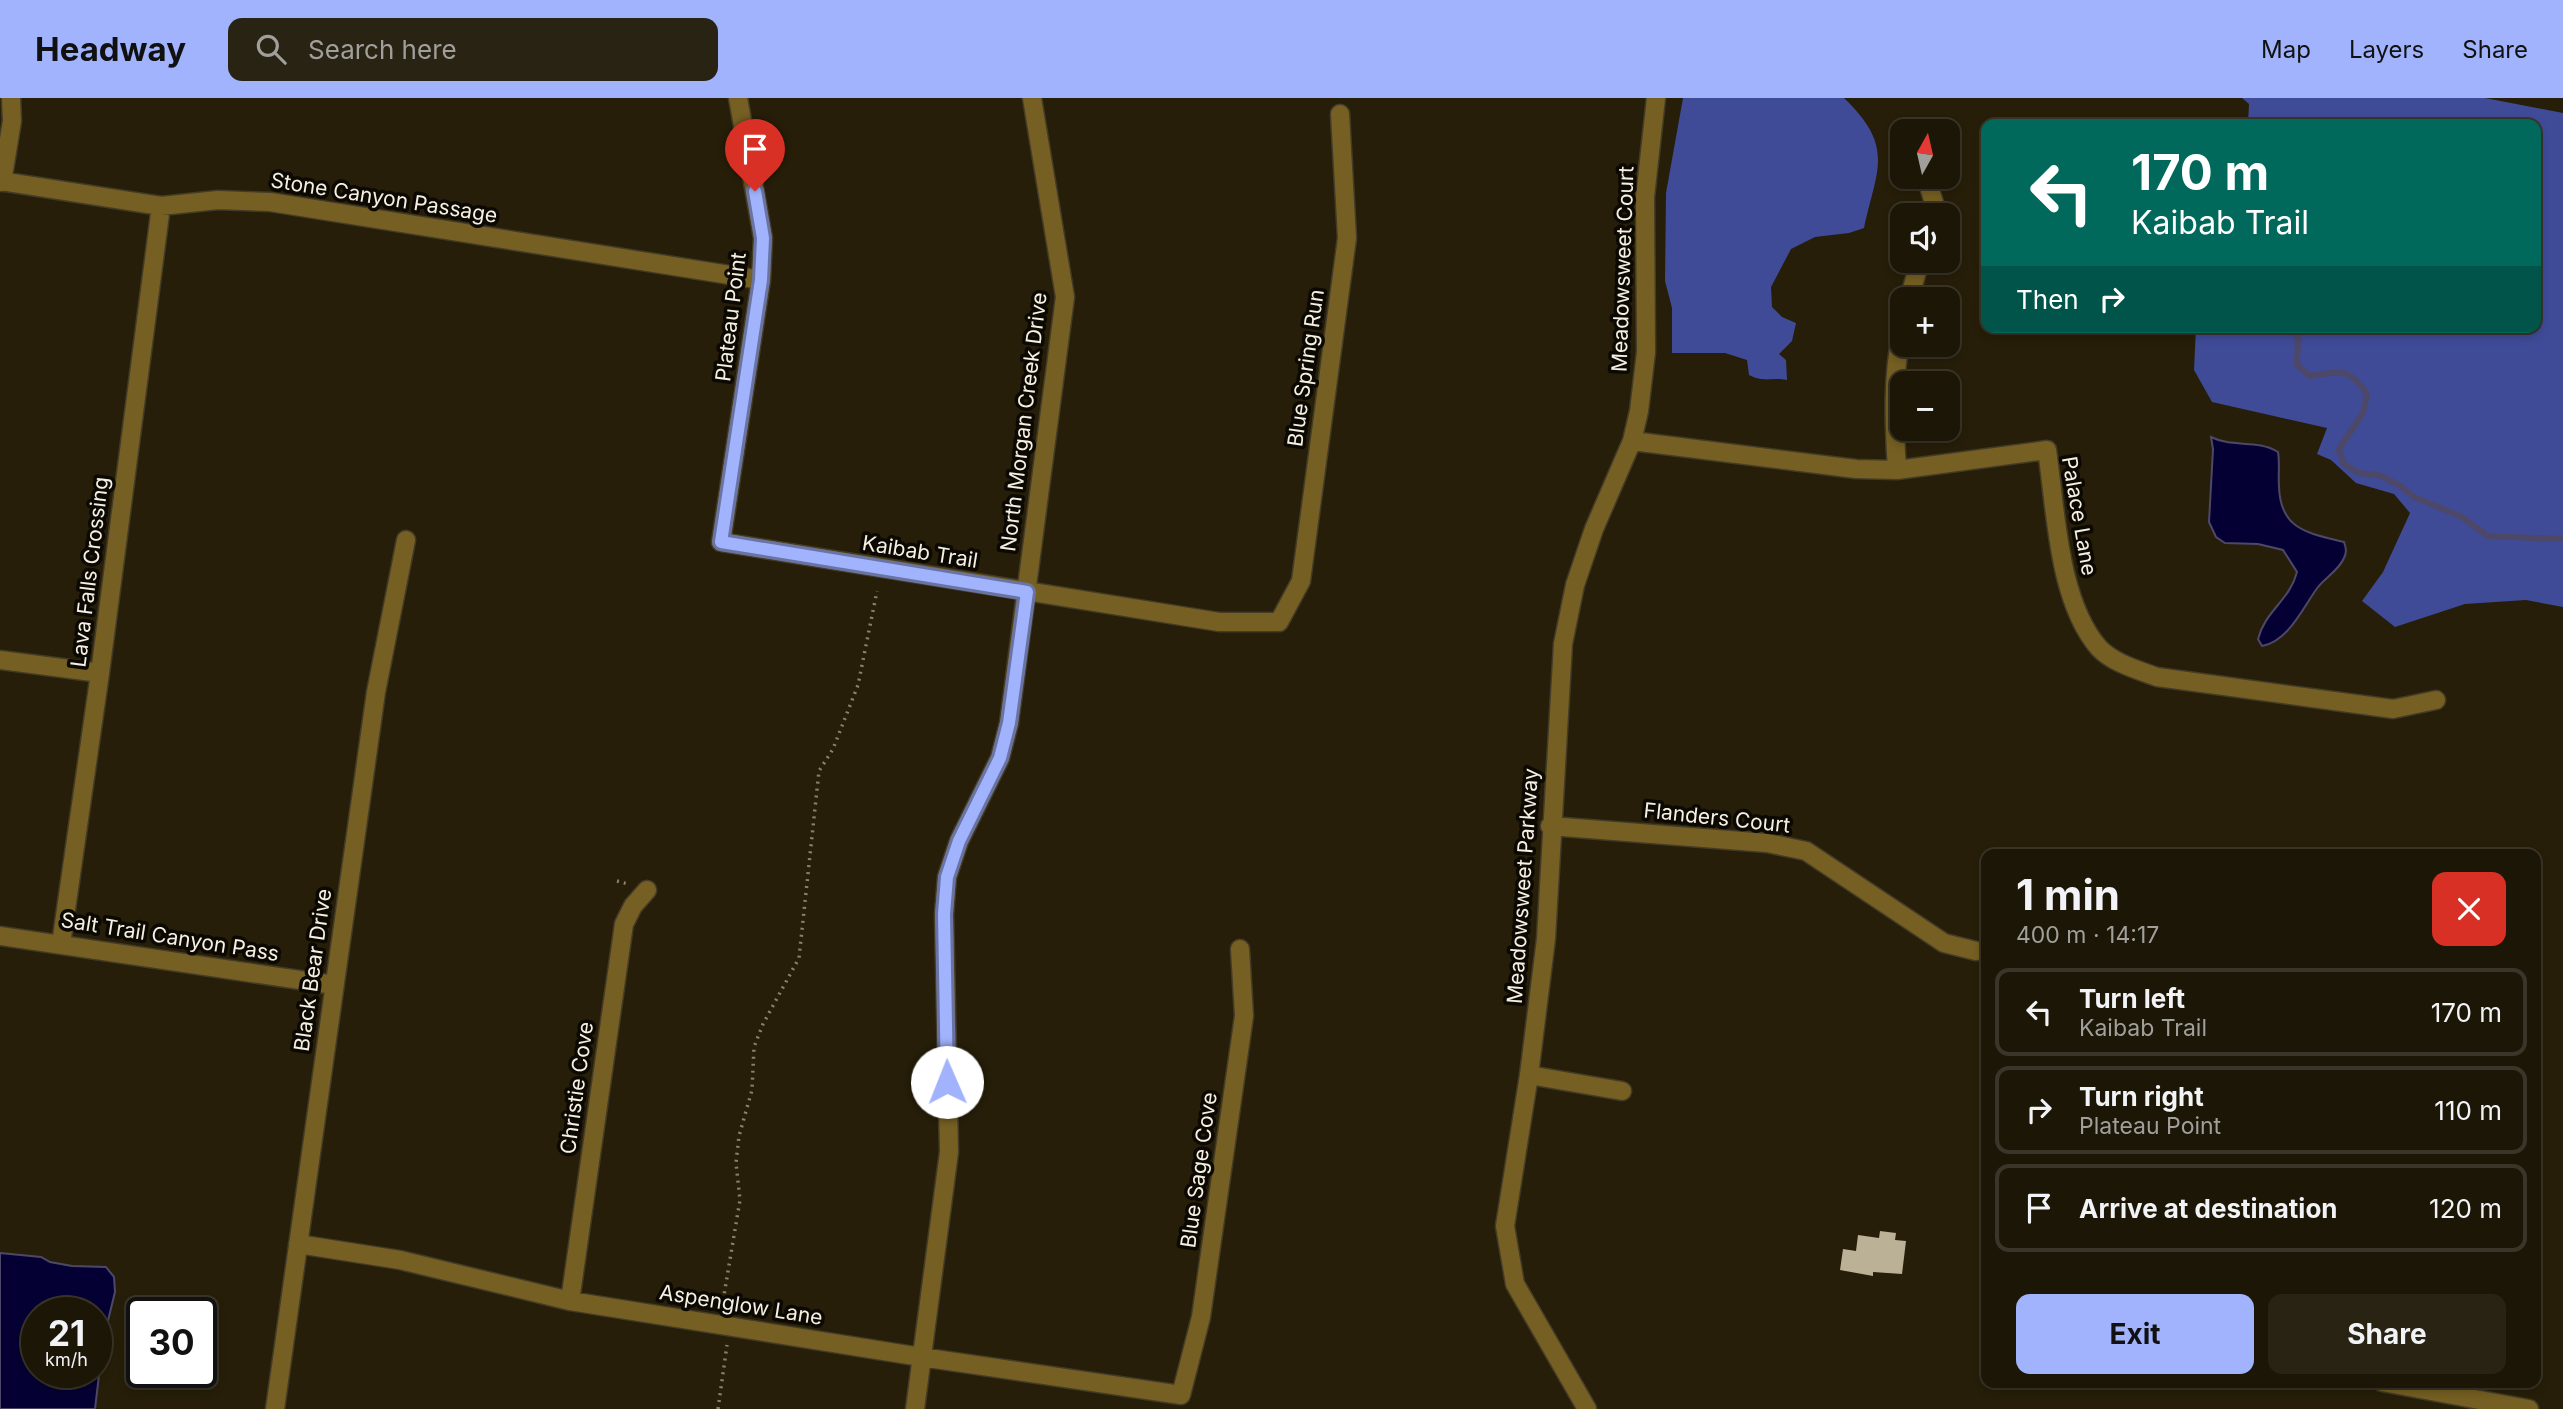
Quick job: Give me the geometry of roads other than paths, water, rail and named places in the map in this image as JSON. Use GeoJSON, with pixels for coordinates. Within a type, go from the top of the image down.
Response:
{"type":"FeatureCollection","features":[{"type":"Feature","properties":{"kind":"street"},"geometry":{"type":"LineString","coordinates":[[1,181],[12,121],[12,98]]}},
{"type":"Feature","properties":{"kind":"street","name":"Plateau Point"},"geometry":{"type":"LineString","coordinates":[[721,542],[761,280],[763,238],[738,98]]}},
{"type":"Feature","properties":{"kind":"street","name":"North Morgan Creek Drive"},"geometry":{"type":"LineString","coordinates":[[915,1409],[949,1153],[944,914],[947,877],[959,841],[1000,758],[1009,723],[1065,297],[1032,98]]}},
{"type":"Feature","properties":{"kind":"street","name":"Meadowsweet Court"},"geometry":{"type":"LineString","coordinates":[[1632,441],[1639,411],[1646,352],[1645,197],[1656,98]]}},
{"type":"Feature","properties":{"kind":"street","name":"Blue Spring Run"},"geometry":{"type":"LineString","coordinates":[[1279,622],[1301,582],[1347,239],[1340,114]]}},
{"type":"Feature","properties":{"kind":"street","name":"Stone Canyon Passage"},"geometry":{"type":"LineString","coordinates":[[1,181],[161,206],[218,200],[270,202],[761,280]]}},
{"type":"Feature","properties":{"kind":"street","name":"Lava Falls Crossing"},"geometry":{"type":"LineString","coordinates":[[61,944],[100,673],[161,206]]}},
{"type":"Feature","properties":{"kind":"street"},"geometry":{"type":"LineString","coordinates":[[1897,357],[1893,404],[1897,470]]}},
{"type":"Feature","properties":{"kind":"street","name":"Palace Lane"},"geometry":{"type":"LineString","coordinates":[[1632,441],[1856,469],[1897,470],[2047,450],[2066,584],[2082,624],[2101,650],[2130,667],[2157,677],[2393,709],[2436,700]]}},
{"type":"Feature","properties":{"kind":"street","name":"Meadowsweet Parkway"},"geometry":{"type":"LineString","coordinates":[[1585,1408],[1516,1284],[1505,1226],[1546,939],[1550,826],[1563,644],[1570,609],[1594,529],[1632,441]]}},
{"type":"Feature","properties":{"kind":"street","name":"Black Bear Drive"},"geometry":{"type":"LineString","coordinates":[[275,1409],[376,692],[406,540]]}},
{"type":"Feature","properties":{"kind":"street","name":"Kaibab Trail"},"geometry":{"type":"LineString","coordinates":[[721,542],[1219,622],[1279,622]]}},
{"type":"Feature","properties":{"kind":"street"},"geometry":{"type":"LineString","coordinates":[[0,660],[100,673]]}},
{"type":"Feature","properties":{"kind":"street","name":"Flanders Court"},"geometry":{"type":"LineString","coordinates":[[1550,826],[1767,843],[1806,851],[1944,943],[1976,951]]}},
{"type":"Feature","properties":{"kind":"street","name":"Christie Cove"},"geometry":{"type":"LineString","coordinates":[[570,1301],[624,923],[633,906],[647,890]]}},
{"type":"Feature","properties":{"kind":"street","name":"Salt Trail Canyon Pass"},"geometry":{"type":"LineString","coordinates":[[0,936],[334,985]]}},
{"type":"Feature","properties":{"kind":"street","name":"Blue Sage Cove"},"geometry":{"type":"LineString","coordinates":[[1181,1395],[1201,1317],[1244,1016],[1240,948]]}},
{"type":"Feature","properties":{"kind":"street"},"geometry":{"type":"LineString","coordinates":[[1528,1075],[1622,1091]]}},
{"type":"Feature","properties":{"kind":"street","name":"Aspenglow Lane"},"geometry":{"type":"LineString","coordinates":[[298,1244],[400,1260],[570,1301],[1181,1395]]}},
{"type":"Feature","properties":{"kind":"street"},"geometry":{"type":"LineString","coordinates":[[2415,1388],[2529,1409]]}},
{"type":"Feature","properties":{"kind":"waterway"},"geometry":{"type":"LineString","coordinates":[[2294,333],[2298,337],[2297,365],[2310,376],[2343,373],[2354,379],[2367,394],[2363,413],[2339,449],[2344,464],[2359,473],[2379,475],[2399,485],[2414,497],[2462,517],[2488,536],[2563,539]]}}]}
